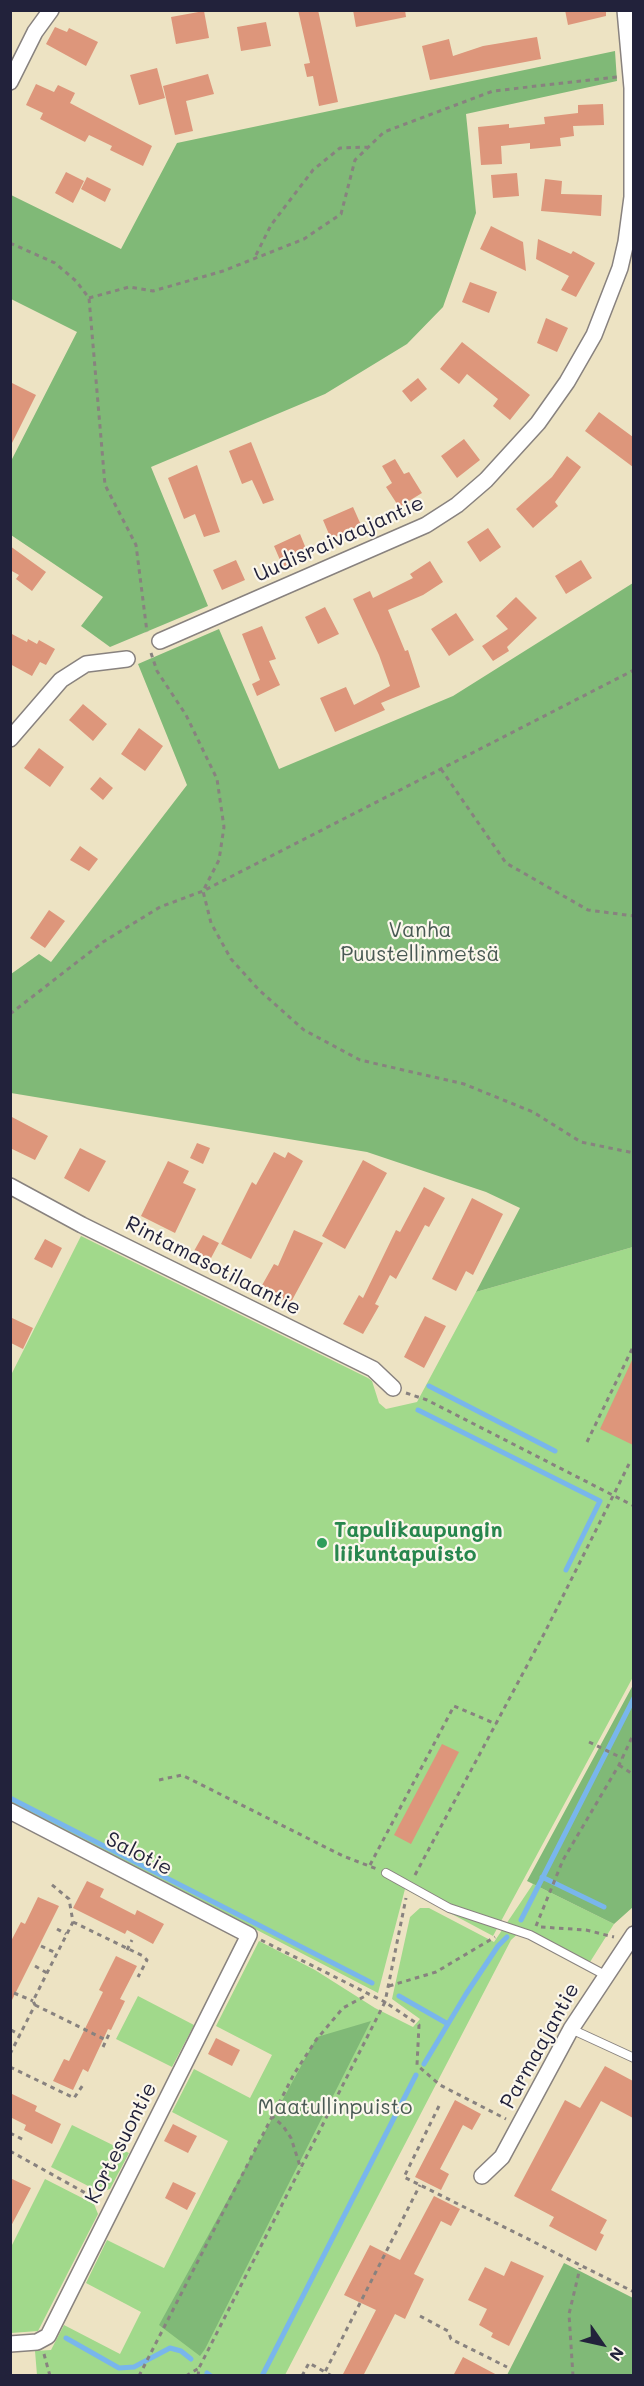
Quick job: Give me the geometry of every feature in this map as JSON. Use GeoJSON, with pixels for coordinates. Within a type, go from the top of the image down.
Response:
{"type":"FeatureCollection","features":[{"type":"Feature","properties":{"kind":"street"},"geometry":{"type":"LineString","coordinates":[[10,82],[35,32],[51,10]]}},
{"type":"Feature","properties":{"kind":"street","name":"Uudisraivaajantie"},"geometry":{"type":"LineString","coordinates":[[152,641],[426,525],[457,505],[486,480],[538,423],[567,382],[590,342],[620,268],[626,242],[632,197],[631,75],[625,10]]}},
{"type":"Feature","properties":{"kind":"street"},"geometry":{"type":"LineString","coordinates":[[10,739],[61,680],[86,664],[127,659]]}},
{"type":"Feature","properties":{"kind":"street","name":"Rintamasotilaantie"},"geometry":{"type":"LineString","coordinates":[[10,1186],[373,1369],[393,1388]]}},
{"type":"Feature","properties":{"kind":"street","name":"Salotie"},"geometry":{"type":"LineString","coordinates":[[10,1811],[249,1935]]}},
{"type":"Feature","properties":{"kind":"street","name":"Parmaajantie"},"geometry":{"type":"LineString","coordinates":[[482,2176],[502,2157],[571,2029],[633,1934]]}},
{"type":"Feature","properties":{"kind":"street","name":"Kortesuontie"},"geometry":{"type":"LineString","coordinates":[[41,2340],[48,2336],[249,1935]]}},
{"type":"Feature","properties":{"kind":"street"},"geometry":{"type":"LineString","coordinates":[[10,2344],[41,2340]]}},
{"type":"Feature","properties":{"kind":"lane"},"geometry":{"type":"LineString","coordinates":[[386,1874],[449,1908],[511,1927],[605,1975]]}},
{"type":"Feature","properties":{"kind":"lane"},"geometry":{"type":"LineString","coordinates":[[571,2029],[633,2058]]}},
{"type":"Feature","properties":{"kind":"path"},"geometry":{"type":"LineString","coordinates":[[89,298],[129,287],[153,291],[223,271],[304,239],[340,214],[355,160],[384,132],[493,91],[631,75]]}},
{"type":"Feature","properties":{"kind":"path"},"geometry":{"type":"LineString","coordinates":[[256,257],[272,225],[313,170],[340,148],[369,147]]}},
{"type":"Feature","properties":{"kind":"path"},"geometry":{"type":"LineString","coordinates":[[10,243],[55,262],[76,281],[89,298],[105,485],[136,545],[158,671],[186,715],[217,779],[224,827],[219,860],[203,891],[211,923],[231,959],[259,990],[304,1030],[360,1060],[464,1084],[532,1112],[581,1142],[633,1153]]}},
{"type":"Feature","properties":{"kind":"path"},"geometry":{"type":"LineString","coordinates":[[10,1014],[103,942],[160,907],[203,891],[633,670]]}},
{"type":"Feature","properties":{"kind":"path"},"geometry":{"type":"LineString","coordinates":[[441,769],[506,863],[588,910],[633,916]]}},
{"type":"Feature","properties":{"kind":"path"},"geometry":{"type":"LineString","coordinates":[[587,1442],[633,1345]]}},
{"type":"Feature","properties":{"kind":"path"},"geometry":{"type":"LineString","coordinates":[[393,1388],[427,1400],[633,1506]]}},
{"type":"Feature","properties":{"kind":"path"},"geometry":{"type":"LineString","coordinates":[[198,2376],[199,2368],[385,2002],[409,1886],[496,1724],[630,1464]]}},
{"type":"Feature","properties":{"kind":"path"},"geometry":{"type":"LineString","coordinates":[[370,1865],[454,1706],[496,1724]]}},
{"type":"Feature","properties":{"kind":"path"},"geometry":{"type":"LineString","coordinates":[[616,1938],[578,1929],[535,1927],[563,1860],[619,1765],[633,1733]]}},
{"type":"Feature","properties":{"kind":"path"},"geometry":{"type":"LineString","coordinates":[[589,1742],[622,1758]]}},
{"type":"Feature","properties":{"kind":"path"},"geometry":{"type":"LineString","coordinates":[[619,1765],[633,1775]]}},
{"type":"Feature","properties":{"kind":"path"},"geometry":{"type":"LineString","coordinates":[[159,1780],[182,1775],[343,1856],[370,1865],[386,1874]]}},
{"type":"Feature","properties":{"kind":"path"},"geometry":{"type":"LineString","coordinates":[[10,2054],[56,1953],[73,1922],[69,1899],[51,1884]]}},
{"type":"Feature","properties":{"kind":"path"},"geometry":{"type":"LineString","coordinates":[[73,1922],[147,1960],[138,1977]]}},
{"type":"Feature","properties":{"kind":"path"},"geometry":{"type":"LineString","coordinates":[[389,1986],[436,1972],[511,1927]]}},
{"type":"Feature","properties":{"kind":"path"},"geometry":{"type":"LineString","coordinates":[[57,1929],[66,1934]]}},
{"type":"Feature","properties":{"kind":"path"},"geometry":{"type":"LineString","coordinates":[[249,1935],[385,2002],[419,2025],[417,2065],[440,2085],[492,2112]]}},
{"type":"Feature","properties":{"kind":"path"},"geometry":{"type":"LineString","coordinates":[[111,1942],[113,1937]]}},
{"type":"Feature","properties":{"kind":"path"},"geometry":{"type":"LineString","coordinates":[[127,1950],[132,1940]]}},
{"type":"Feature","properties":{"kind":"path"},"geometry":{"type":"LineString","coordinates":[[41,1946],[56,1953]]}},
{"type":"Feature","properties":{"kind":"path"},"geometry":{"type":"LineString","coordinates":[[35,1966],[47,1972]]}},
{"type":"Feature","properties":{"kind":"path"},"geometry":{"type":"LineString","coordinates":[[14,1993],[106,2040]]}},
{"type":"Feature","properties":{"kind":"path"},"geometry":{"type":"LineString","coordinates":[[139,2376],[271,2115],[316,2040],[343,2008],[369,1994]]}},
{"type":"Feature","properties":{"kind":"path"},"geometry":{"type":"LineString","coordinates":[[11,2030],[20,2035]]}},
{"type":"Feature","properties":{"kind":"path"},"geometry":{"type":"LineString","coordinates":[[103,2047],[110,2032]]}},
{"type":"Feature","properties":{"kind":"path"},"geometry":{"type":"LineString","coordinates":[[10,2067],[74,2098],[83,2085]]}},
{"type":"Feature","properties":{"kind":"path"},"geometry":{"type":"LineString","coordinates":[[439,2106],[404,2177],[633,2292]]}},
{"type":"Feature","properties":{"kind":"path"},"geometry":{"type":"LineString","coordinates":[[271,2115],[284,2126],[291,2138],[301,2169]]}},
{"type":"Feature","properties":{"kind":"path"},"geometry":{"type":"LineString","coordinates":[[10,2133],[26,2141]]}},
{"type":"Feature","properties":{"kind":"path"},"geometry":{"type":"LineString","coordinates":[[10,2151],[112,2208]]}},
{"type":"Feature","properties":{"kind":"path"},"geometry":{"type":"LineString","coordinates":[[325,2372],[420,2185]]}},
{"type":"Feature","properties":{"kind":"path"},"geometry":{"type":"LineString","coordinates":[[573,2376],[569,2314],[580,2267]]}},
{"type":"Feature","properties":{"kind":"path"},"geometry":{"type":"LineString","coordinates":[[420,2316],[448,2331],[451,2339],[507,2367]]}},
{"type":"Feature","properties":{"kind":"path"},"geometry":{"type":"LineString","coordinates":[[41,2340],[50,2376]]}},
{"type":"Feature","properties":{"kind":"path"},"geometry":{"type":"LineString","coordinates":[[302,2376],[309,2363],[333,2376]]}},
{"type":"Feature","properties":{"kind":"path"},"geometry":{"type":"LineString","coordinates":[[186,2376],[199,2368]]}},
{"type":"Feature","properties":{"kind":"green space"},"geometry":{"type":"Polygon","coordinates":[[[615,51],[617,81],[466,114],[476,213],[443,307],[407,344],[325,394],[151,467],[208,606],[110,647],[81,626],[103,597],[11,535],[11,461],[77,332],[11,299],[11,195],[121,249],[177,143],[615,51]]]}},
{"type":"Feature","properties":{"kind":"green space","name":"Vanha Puustellinmetsä"},"geometry":{"type":"Polygon","coordinates":[[[633,583],[633,1247],[476,1292],[520,1208],[486,1192],[367,1152],[11,1093],[11,974],[39,954],[51,962],[187,785],[138,664],[219,629],[279,769],[453,696],[633,583]]]}},
{"type":"Feature","properties":{"kind":"green space","name":"Tapulikaupungin liikuntapuisto"},"geometry":{"type":"Polygon","coordinates":[[[81,1236],[368,1378],[372,1381],[379,1403],[386,1409],[417,1402],[476,1292],[633,1247],[633,1677],[493,1936],[405,1889],[378,1993],[11,1802],[11,1375],[81,1236]]]}},
{"type":"Feature","properties":{"kind":"green space"},"geometry":{"type":"Polygon","coordinates":[[[633,1685],[633,1907],[614,1924],[527,1881],[633,1685]]]}},
{"type":"Feature","properties":{"kind":"green space","name":"Maatullinpuisto"},"geometry":{"type":"Polygon","coordinates":[[[533,1884],[614,1924],[590,1962],[524,1928],[511,1940],[285,2375],[37,2375],[35,2351],[51,2350],[64,2325],[120,2354],[141,2312],[86,2283],[107,2240],[164,2268],[228,2141],[172,2112],[194,2069],[250,2098],[272,2055],[216,2026],[259,1941],[315,1970],[375,2008],[413,2027],[420,2019],[392,1999],[410,1917],[420,1908],[429,1908],[494,1942],[533,1884]]]}},
{"type":"Feature","properties":{"kind":"green space"},"geometry":{"type":"Polygon","coordinates":[[[138,1996],[194,2025],[172,2067],[116,2039],[138,1996]]]}},
{"type":"Feature","properties":{"kind":"green space"},"geometry":{"type":"Polygon","coordinates":[[[371,2021],[200,2356],[159,2325],[317,2037],[371,2021]]]}},
{"type":"Feature","properties":{"kind":"green space"},"geometry":{"type":"Polygon","coordinates":[[[72,2125],[129,2153],[110,2189],[100,2192],[51,2167],[72,2125]]]}},
{"type":"Feature","properties":{"kind":"green space"},"geometry":{"type":"Polygon","coordinates":[[[45,2179],[94,2204],[98,2214],[38,2331],[11,2333],[11,2247],[45,2179]]]}},
{"type":"Feature","properties":{"kind":"green space"},"geometry":{"type":"Polygon","coordinates":[[[564,2263],[633,2298],[633,2375],[507,2375],[564,2263]]]}},
{"type":"Feature","properties":{"kind":"building"},"geometry":{"type":"Polygon","coordinates":[[[298,10],[318,10],[338,102],[319,106],[313,76],[307,77],[304,64],[310,63],[298,10]]]}},
{"type":"Feature","properties":{"kind":"building"},"geometry":{"type":"Polygon","coordinates":[[[353,10],[405,10],[406,17],[356,27],[353,10]]]}},
{"type":"Feature","properties":{"kind":"building"},"geometry":{"type":"Polygon","coordinates":[[[565,10],[606,10],[606,16],[568,25],[565,10]]]}},
{"type":"Feature","properties":{"kind":"building"},"geometry":{"type":"Polygon","coordinates":[[[204,11],[209,38],[176,44],[171,17],[204,11]]]}},
{"type":"Feature","properties":{"kind":"building"},"geometry":{"type":"Polygon","coordinates":[[[266,22],[271,46],[241,51],[237,27],[266,22]]]}},
{"type":"Feature","properties":{"kind":"building"},"geometry":{"type":"Polygon","coordinates":[[[55,27],[67,32],[69,28],[98,42],[86,66],[46,44],[55,27]]]}},
{"type":"Feature","properties":{"kind":"building"},"geometry":{"type":"Polygon","coordinates":[[[537,37],[541,59],[430,80],[422,46],[449,39],[453,56],[483,46],[537,37]]]}},
{"type":"Feature","properties":{"kind":"building"},"geometry":{"type":"Polygon","coordinates":[[[157,68],[165,98],[139,105],[130,75],[157,68]]]}},
{"type":"Feature","properties":{"kind":"building"},"geometry":{"type":"Polygon","coordinates":[[[208,74],[214,94],[186,101],[193,131],[175,135],[163,86],[208,74]]]}},
{"type":"Feature","properties":{"kind":"building"},"geometry":{"type":"Polygon","coordinates":[[[36,84],[54,92],[58,85],[75,93],[70,103],[152,146],[143,166],[110,150],[112,146],[89,135],[85,142],[40,119],[43,113],[26,105],[36,84]]]}},
{"type":"Feature","properties":{"kind":"building"},"geometry":{"type":"Polygon","coordinates":[[[603,104],[604,125],[573,126],[574,136],[560,138],[561,146],[530,149],[530,143],[501,146],[502,164],[481,165],[478,127],[509,124],[509,128],[545,124],[544,117],[578,113],[578,105],[603,104]]]}},
{"type":"Feature","properties":{"kind":"building"},"geometry":{"type":"Polygon","coordinates":[[[66,172],[84,181],[73,203],[55,193],[66,172]]]}},
{"type":"Feature","properties":{"kind":"building"},"geometry":{"type":"Polygon","coordinates":[[[517,173],[519,196],[493,198],[491,175],[517,173]]]}},
{"type":"Feature","properties":{"kind":"building"},"geometry":{"type":"Polygon","coordinates":[[[87,177],[111,189],[105,202],[81,189],[87,177]]]}},
{"type":"Feature","properties":{"kind":"building"},"geometry":{"type":"Polygon","coordinates":[[[545,179],[562,181],[561,194],[602,195],[601,216],[541,211],[545,179]]]}},
{"type":"Feature","properties":{"kind":"building"},"geometry":{"type":"Polygon","coordinates":[[[491,226],[523,242],[526,271],[480,249],[491,226]]]}},
{"type":"Feature","properties":{"kind":"building"},"geometry":{"type":"Polygon","coordinates":[[[538,239],[571,254],[573,251],[595,263],[576,297],[561,290],[569,276],[536,259],[538,239]]]}},
{"type":"Feature","properties":{"kind":"building"},"geometry":{"type":"Polygon","coordinates":[[[470,282],[497,292],[489,313],[462,302],[470,282]]]}},
{"type":"Feature","properties":{"kind":"building"},"geometry":{"type":"Polygon","coordinates":[[[546,318],[568,328],[557,352],[537,343],[546,318]]]}},
{"type":"Feature","properties":{"kind":"building"},"geometry":{"type":"Polygon","coordinates":[[[462,342],[530,395],[510,420],[493,406],[498,399],[467,374],[459,384],[440,369],[462,342]]]}},
{"type":"Feature","properties":{"kind":"building"},"geometry":{"type":"Polygon","coordinates":[[[418,378],[427,389],[411,402],[402,391],[418,378]]]}},
{"type":"Feature","properties":{"kind":"building"},"geometry":{"type":"Polygon","coordinates":[[[10,382],[36,395],[10,447],[10,382]]]}},
{"type":"Feature","properties":{"kind":"building"},"geometry":{"type":"Polygon","coordinates":[[[599,412],[633,437],[633,467],[585,431],[599,412]]]}},
{"type":"Feature","properties":{"kind":"building"},"geometry":{"type":"Polygon","coordinates":[[[464,439],[480,460],[457,478],[441,456],[464,439]]]}},
{"type":"Feature","properties":{"kind":"building"},"geometry":{"type":"Polygon","coordinates":[[[251,442],[274,500],[263,504],[252,480],[242,484],[229,451],[251,442]]]}},
{"type":"Feature","properties":{"kind":"building"},"geometry":{"type":"Polygon","coordinates":[[[567,456],[581,467],[555,502],[558,506],[533,528],[516,509],[552,477],[567,456]]]}},
{"type":"Feature","properties":{"kind":"building"},"geometry":{"type":"Polygon","coordinates":[[[395,459],[404,474],[409,472],[422,493],[399,507],[386,487],[392,483],[382,466],[395,459]]]}},
{"type":"Feature","properties":{"kind":"building"},"geometry":{"type":"Polygon","coordinates":[[[197,465],[220,532],[204,537],[195,514],[184,519],[168,478],[197,465]]]}},
{"type":"Feature","properties":{"kind":"building"},"geometry":{"type":"Polygon","coordinates":[[[353,507],[361,525],[331,539],[323,520],[353,507]]]}},
{"type":"Feature","properties":{"kind":"building"},"geometry":{"type":"Polygon","coordinates":[[[488,528],[501,547],[480,562],[467,542],[488,528]]]}},
{"type":"Feature","properties":{"kind":"building"},"geometry":{"type":"Polygon","coordinates":[[[300,534],[309,556],[283,567],[274,546],[300,534]]]}},
{"type":"Feature","properties":{"kind":"building"},"geometry":{"type":"Polygon","coordinates":[[[10,546],[46,572],[32,591],[16,579],[19,575],[10,570],[10,546]]]}},
{"type":"Feature","properties":{"kind":"building"},"geometry":{"type":"Polygon","coordinates":[[[236,560],[245,580],[222,590],[213,570],[236,560]]]}},
{"type":"Feature","properties":{"kind":"building"},"geometry":{"type":"Polygon","coordinates":[[[581,560],[592,578],[566,594],[555,576],[581,560]]]}},
{"type":"Feature","properties":{"kind":"building"},"geometry":{"type":"Polygon","coordinates":[[[430,561],[443,582],[423,595],[388,610],[405,651],[408,650],[420,687],[381,703],[385,710],[335,732],[320,698],[346,687],[354,705],[390,686],[379,655],[353,599],[370,591],[373,598],[413,578],[410,574],[430,561]]]}},
{"type":"Feature","properties":{"kind":"building"},"geometry":{"type":"Polygon","coordinates":[[[516,597],[537,618],[507,647],[509,651],[493,661],[482,646],[508,629],[496,616],[516,597]]]}},
{"type":"Feature","properties":{"kind":"building"},"geometry":{"type":"Polygon","coordinates":[[[325,607],[339,634],[318,644],[305,617],[325,607]]]}},
{"type":"Feature","properties":{"kind":"building"},"geometry":{"type":"Polygon","coordinates":[[[456,613],[474,640],[449,656],[431,629],[456,613]]]}},
{"type":"Feature","properties":{"kind":"building"},"geometry":{"type":"Polygon","coordinates":[[[262,626],[276,659],[269,661],[280,685],[257,696],[252,684],[260,680],[242,634],[262,626]]]}},
{"type":"Feature","properties":{"kind":"building"},"geometry":{"type":"Polygon","coordinates":[[[10,633],[27,642],[28,639],[37,644],[39,640],[55,649],[46,665],[40,662],[32,676],[10,664],[10,633]]]}},
{"type":"Feature","properties":{"kind":"building"},"geometry":{"type":"Polygon","coordinates":[[[83,704],[107,724],[93,741],[69,720],[83,704]]]}},
{"type":"Feature","properties":{"kind":"building"},"geometry":{"type":"Polygon","coordinates":[[[139,728],[163,746],[145,771],[121,754],[139,728]]]}},
{"type":"Feature","properties":{"kind":"building"},"geometry":{"type":"Polygon","coordinates":[[[39,748],[64,767],[50,787],[24,768],[39,748]]]}},
{"type":"Feature","properties":{"kind":"building"},"geometry":{"type":"Polygon","coordinates":[[[100,777],[113,788],[103,800],[90,789],[100,777]]]}},
{"type":"Feature","properties":{"kind":"building"},"geometry":{"type":"Polygon","coordinates":[[[80,846],[98,859],[89,871],[70,860],[80,846]]]}},
{"type":"Feature","properties":{"kind":"building"},"geometry":{"type":"Polygon","coordinates":[[[49,910],[65,921],[45,948],[30,938],[49,910]]]}},
{"type":"Feature","properties":{"kind":"building"},"geometry":{"type":"Polygon","coordinates":[[[10,1116],[48,1136],[35,1160],[10,1148],[10,1116]]]}},
{"type":"Feature","properties":{"kind":"building"},"geometry":{"type":"Polygon","coordinates":[[[197,1143],[210,1148],[203,1164],[190,1158],[197,1143]]]}},
{"type":"Feature","properties":{"kind":"building"},"geometry":{"type":"Polygon","coordinates":[[[80,1148],[106,1161],[89,1192],[64,1178],[80,1148]]]}},
{"type":"Feature","properties":{"kind":"building"},"geometry":{"type":"Polygon","coordinates":[[[274,1152],[285,1158],[288,1152],[303,1161],[251,1259],[221,1244],[252,1182],[256,1185],[274,1152]]]}},
{"type":"Feature","properties":{"kind":"building"},"geometry":{"type":"Polygon","coordinates":[[[363,1160],[387,1173],[345,1249],[322,1236],[363,1160]]]}},
{"type":"Feature","properties":{"kind":"building"},"geometry":{"type":"Polygon","coordinates":[[[168,1161],[189,1171],[183,1183],[196,1189],[175,1233],[141,1216],[168,1161]]]}},
{"type":"Feature","properties":{"kind":"building"},"geometry":{"type":"Polygon","coordinates":[[[424,1187],[445,1198],[429,1227],[425,1225],[396,1279],[390,1275],[375,1304],[379,1306],[363,1334],[343,1324],[359,1295],[363,1298],[396,1230],[400,1232],[424,1187]]]}},
{"type":"Feature","properties":{"kind":"building"},"geometry":{"type":"Polygon","coordinates":[[[472,1198],[503,1214],[473,1275],[466,1271],[456,1291],[432,1279],[472,1198]]]}},
{"type":"Feature","properties":{"kind":"building"},"geometry":{"type":"Polygon","coordinates":[[[294,1230],[323,1243],[290,1304],[261,1287],[274,1264],[278,1266],[294,1230]]]}},
{"type":"Feature","properties":{"kind":"building"},"geometry":{"type":"Polygon","coordinates":[[[203,1235],[219,1243],[210,1260],[194,1251],[203,1235]]]}},
{"type":"Feature","properties":{"kind":"building"},"geometry":{"type":"Polygon","coordinates":[[[45,1239],[62,1248],[52,1268],[34,1259],[45,1239]]]}},
{"type":"Feature","properties":{"kind":"building"},"geometry":{"type":"Polygon","coordinates":[[[425,1316],[446,1326],[424,1368],[404,1357],[425,1316]]]}},
{"type":"Feature","properties":{"kind":"building"},"geometry":{"type":"Polygon","coordinates":[[[10,1317],[33,1328],[23,1349],[11,1343],[10,1317]]]}},
{"type":"Feature","properties":{"kind":"building"},"geometry":{"type":"Polygon","coordinates":[[[633,1358],[633,1445],[600,1429],[633,1358]]]}},
{"type":"Feature","properties":{"kind":"building"},"geometry":{"type":"Polygon","coordinates":[[[442,1744],[459,1752],[411,1844],[394,1835],[442,1744]]]}},
{"type":"Feature","properties":{"kind":"building"},"geometry":{"type":"Polygon","coordinates":[[[87,1881],[104,1889],[100,1897],[135,1915],[137,1910],[164,1924],[153,1944],[127,1930],[125,1934],[73,1908],[87,1881]]]}},
{"type":"Feature","properties":{"kind":"building"},"geometry":{"type":"Polygon","coordinates":[[[38,1897],[59,1906],[10,2004],[10,1943],[21,1922],[25,1924],[38,1897]]]}},
{"type":"Feature","properties":{"kind":"building"},"geometry":{"type":"Polygon","coordinates":[[[116,1956],[137,1966],[120,1999],[125,2001],[111,2030],[108,2029],[88,2072],[83,2069],[73,2090],[53,2081],[64,2059],[69,2061],[103,1992],[99,1990],[116,1956]]]}},
{"type":"Feature","properties":{"kind":"building"},"geometry":{"type":"Polygon","coordinates":[[[216,2038],[240,2050],[232,2066],[208,2054],[216,2038]]]}},
{"type":"Feature","properties":{"kind":"building"},"geometry":{"type":"Polygon","coordinates":[[[605,2066],[633,2081],[633,2118],[601,2101],[551,2190],[607,2220],[600,2233],[604,2235],[596,2251],[549,2226],[554,2217],[514,2196],[565,2100],[580,2108],[605,2066]]]}},
{"type":"Feature","properties":{"kind":"building"},"geometry":{"type":"Polygon","coordinates":[[[10,2093],[37,2106],[35,2111],[61,2124],[52,2144],[24,2130],[26,2125],[10,2117],[10,2093]]]}},
{"type":"Feature","properties":{"kind":"building"},"geometry":{"type":"Polygon","coordinates":[[[455,2100],[481,2114],[472,2130],[463,2125],[440,2169],[449,2174],[441,2190],[415,2177],[455,2100]]]}},
{"type":"Feature","properties":{"kind":"building"},"geometry":{"type":"Polygon","coordinates":[[[173,2124],[197,2136],[188,2153],[164,2141],[173,2124]]]}},
{"type":"Feature","properties":{"kind":"building"},"geometry":{"type":"Polygon","coordinates":[[[10,2178],[31,2188],[10,2228],[10,2178]]]}},
{"type":"Feature","properties":{"kind":"building"},"geometry":{"type":"Polygon","coordinates":[[[173,2182],[196,2193],[187,2210],[165,2198],[173,2182]]]}},
{"type":"Feature","properties":{"kind":"building"},"geometry":{"type":"Polygon","coordinates":[[[434,2196],[460,2209],[451,2226],[441,2221],[414,2274],[424,2279],[405,2319],[395,2314],[363,2376],[342,2376],[376,2310],[344,2295],[370,2245],[400,2260],[434,2196]]]}},
{"type":"Feature","properties":{"kind":"building"},"geometry":{"type":"Polygon","coordinates":[[[511,2261],[544,2276],[509,2346],[491,2337],[493,2333],[479,2325],[487,2309],[468,2300],[485,2267],[504,2276],[511,2261]]]}},
{"type":"Feature","properties":{"kind":"building"},"geometry":{"type":"Polygon","coordinates":[[[463,2357],[499,2376],[453,2376],[463,2357]]]}},
{"type":"Feature","properties":{"kind":"waterway"},"geometry":{"type":"LineString","coordinates":[[429,1386],[555,1451]]}},
{"type":"Feature","properties":{"kind":"waterway"},"geometry":{"type":"LineString","coordinates":[[418,1410],[600,1501],[566,1570]]}},
{"type":"Feature","properties":{"kind":"waterway"},"geometry":{"type":"LineString","coordinates":[[521,1920],[634,1698]]}},
{"type":"Feature","properties":{"kind":"waterway"},"geometry":{"type":"LineString","coordinates":[[10,1798],[372,1983]]}},
{"type":"Feature","properties":{"kind":"waterway"},"geometry":{"type":"LineString","coordinates":[[542,1877],[604,1907]]}},
{"type":"Feature","properties":{"kind":"waterway"},"geometry":{"type":"LineString","coordinates":[[424,2064],[466,1994],[498,1946],[507,1937]]}},
{"type":"Feature","properties":{"kind":"waterway"},"geometry":{"type":"LineString","coordinates":[[399,1996],[448,2024]]}},
{"type":"Feature","properties":{"kind":"waterway"},"geometry":{"type":"LineString","coordinates":[[262,2376],[416,2075]]}},
{"type":"Feature","properties":{"kind":"waterway"},"geometry":{"type":"LineString","coordinates":[[66,2338],[119,2368],[134,2367],[170,2348],[181,2351],[191,2359]]}},
{"type":"Feature","properties":{"kind":"waterway"},"geometry":{"type":"LineString","coordinates":[[207,2373],[211,2376]]}},
{"type":"Feature","properties":{"kind":"place","name":"Tapulikaupungin liikuntapuisto"},"geometry":{"type":"Point","coordinates":[322,1543]}}]}
